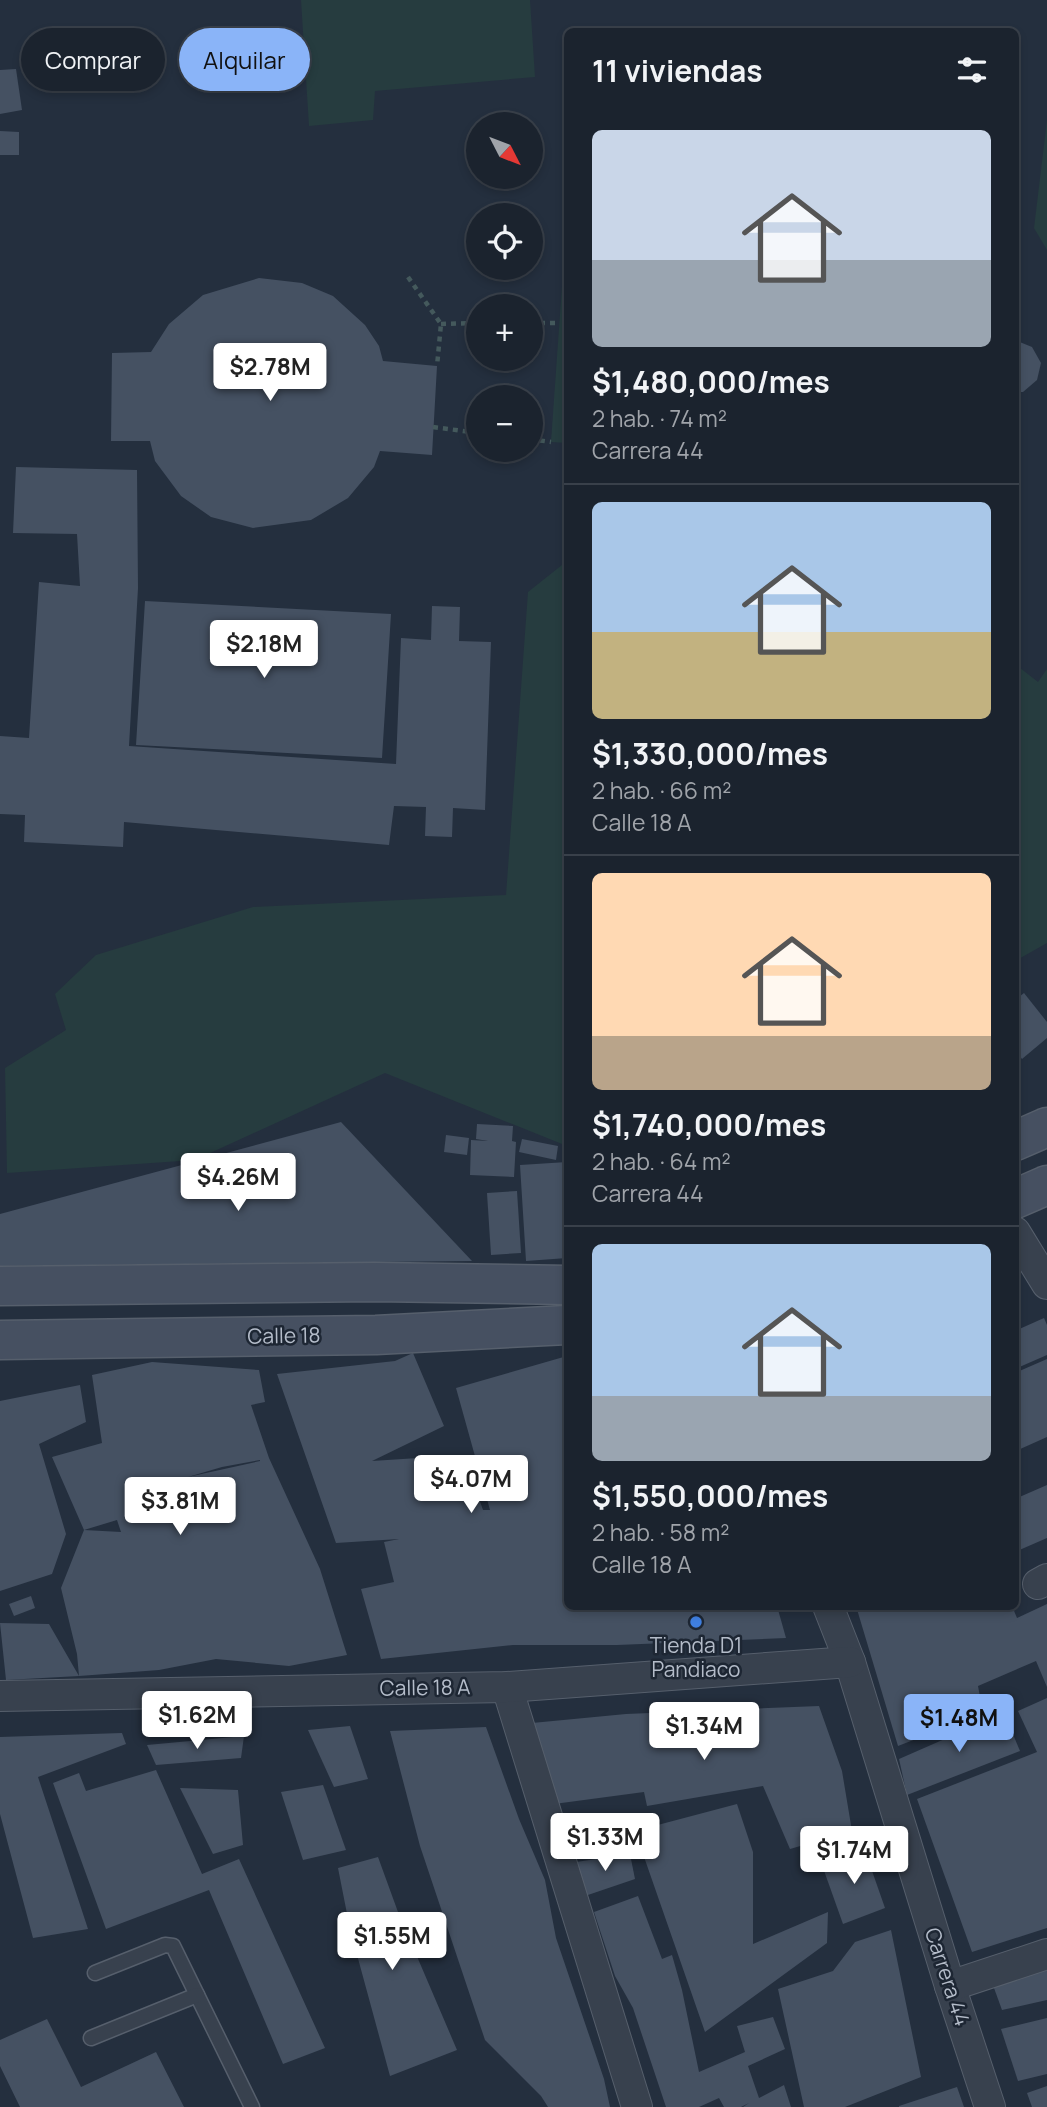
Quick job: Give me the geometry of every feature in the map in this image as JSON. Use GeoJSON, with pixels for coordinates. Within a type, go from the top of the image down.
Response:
{"type":"FeatureCollection","features":[{"type":"Feature","properties":{"kind":"main road"},"geometry":{"type":"LineString","coordinates":[[1019,1139],[1047,1127]]}},
{"type":"Feature","properties":{"kind":"main road"},"geometry":{"type":"LineString","coordinates":[[1019,1197],[1047,1185]]}},
{"type":"Feature","properties":{"kind":"main road"},"geometry":{"type":"LineString","coordinates":[[0,1286],[375,1282],[564,1285]]}},
{"type":"Feature","properties":{"kind":"main road","name":"Calle 18"},"geometry":{"type":"LineString","coordinates":[[0,1339],[376,1335],[564,1325]]}},
{"type":"Feature","properties":{"kind":"street"},"geometry":{"type":"LineString","coordinates":[[1019,1238],[1047,1284]]}},
{"type":"Feature","properties":{"kind":"street","name":"Carrera 44"},"geometry":{"type":"LineString","coordinates":[[830,1610],[850,1662],[990,2107]]}},
{"type":"Feature","properties":{"kind":"street","name":"Calle 18 A"},"geometry":{"type":"LineString","coordinates":[[0,1696],[507,1687],[850,1662]]}},
{"type":"Feature","properties":{"kind":"street"},"geometry":{"type":"LineString","coordinates":[[507,1687],[637,2107]]}},
{"type":"Feature","properties":{"kind":"street"},"geometry":{"type":"LineString","coordinates":[[950,1986],[1047,1954]]}},
{"type":"Feature","properties":{"kind":"lane"},"geometry":{"type":"LineString","coordinates":[[95,1973],[170,1944],[175,1948],[252,2107]]}},
{"type":"Feature","properties":{"kind":"lane"},"geometry":{"type":"LineString","coordinates":[[91,2038],[197,1995]]}},
{"type":"Feature","properties":{"kind":"path"},"geometry":{"type":"LineString","coordinates":[[408,277],[441,324],[437,366]]}},
{"type":"Feature","properties":{"kind":"path"},"geometry":{"type":"LineString","coordinates":[[543,323],[559,323]]}},
{"type":"Feature","properties":{"kind":"path"},"geometry":{"type":"LineString","coordinates":[[441,324],[466,324]]}},
{"type":"Feature","properties":{"kind":"path"},"geometry":{"type":"LineString","coordinates":[[433,427],[466,431]]}},
{"type":"Feature","properties":{"kind":"path"},"geometry":{"type":"LineString","coordinates":[[543,441],[551,442]]}},
{"type":"Feature","properties":{"kind":"green space"},"geometry":{"type":"Polygon","coordinates":[[[301,0],[530,0],[535,77],[375,91],[373,120],[309,126],[307,91],[310,91],[310,28],[303,28],[301,0]]]}},
{"type":"Feature","properties":{"kind":"green space"},"geometry":{"type":"Polygon","coordinates":[[[1047,120],[1047,250],[1034,228],[1047,120]]]}},
{"type":"Feature","properties":{"kind":"green space"},"geometry":{"type":"Polygon","coordinates":[[[564,257],[564,443],[551,442],[564,257]]]}},
{"type":"Feature","properties":{"kind":"green space"},"geometry":{"type":"Polygon","coordinates":[[[564,563],[564,1145],[385,1073],[195,1160],[7,1173],[5,1068],[66,1030],[55,994],[96,955],[253,907],[506,895],[528,592],[564,563]]]}},
{"type":"Feature","properties":{"kind":"green space"},"geometry":{"type":"Polygon","coordinates":[[[1019,667],[1038,682],[1047,669],[1047,943],[1019,959],[1019,667]]]}},
{"type":"Feature","properties":{"kind":"building"},"geometry":{"type":"Polygon","coordinates":[[[16,69],[22,110],[0,114],[0,70],[16,69]]]}},
{"type":"Feature","properties":{"kind":"building"},"geometry":{"type":"Polygon","coordinates":[[[0,131],[19,132],[19,155],[0,155],[0,131]]]}},
{"type":"Feature","properties":{"kind":"building"},"geometry":{"type":"Polygon","coordinates":[[[259,278],[302,283],[333,296],[365,325],[379,346],[383,361],[437,366],[432,455],[380,451],[374,467],[348,498],[311,520],[253,528],[211,517],[181,496],[155,461],[150,441],[111,441],[112,353],[151,352],[169,324],[203,295],[259,278]]]}},
{"type":"Feature","properties":{"kind":"building"},"geometry":{"type":"Polygon","coordinates":[[[1019,342],[1032,347],[1041,363],[1037,380],[1023,392],[1019,392],[1019,342]]]}},
{"type":"Feature","properties":{"kind":"building"},"geometry":{"type":"Polygon","coordinates":[[[16,467],[137,470],[138,588],[129,746],[396,764],[401,638],[431,640],[432,606],[460,607],[459,641],[491,642],[485,810],[453,808],[452,837],[425,836],[426,807],[394,806],[389,845],[124,822],[123,847],[24,842],[25,815],[0,814],[0,736],[29,738],[39,582],[80,586],[77,534],[13,533],[16,467]]]}},
{"type":"Feature","properties":{"kind":"building"},"geometry":{"type":"Polygon","coordinates":[[[145,601],[391,614],[382,758],[136,745],[145,601]]]}},
{"type":"Feature","properties":{"kind":"building"},"geometry":{"type":"Polygon","coordinates":[[[1024,993],[1047,1022],[1047,1038],[1022,1059],[1019,1055],[1019,997],[1024,993]]]}},
{"type":"Feature","properties":{"kind":"building"},"geometry":{"type":"Polygon","coordinates":[[[341,1122],[472,1261],[0,1266],[0,1214],[341,1122]]]}},
{"type":"Feature","properties":{"kind":"building"},"geometry":{"type":"Polygon","coordinates":[[[477,1124],[513,1126],[512,1141],[516,1142],[514,1177],[470,1175],[471,1140],[488,1141],[476,1139],[477,1124]]]}},
{"type":"Feature","properties":{"kind":"building"},"geometry":{"type":"Polygon","coordinates":[[[446,1135],[469,1138],[467,1155],[444,1152],[446,1135]]]}},
{"type":"Feature","properties":{"kind":"building"},"geometry":{"type":"Polygon","coordinates":[[[522,1139],[558,1146],[556,1160],[519,1152],[522,1139]]]}},
{"type":"Feature","properties":{"kind":"building"},"geometry":{"type":"Polygon","coordinates":[[[564,1162],[564,1258],[526,1261],[520,1165],[564,1162]]]}},
{"type":"Feature","properties":{"kind":"building"},"geometry":{"type":"Polygon","coordinates":[[[517,1191],[521,1253],[491,1255],[487,1193],[517,1191]]]}},
{"type":"Feature","properties":{"kind":"building"},"geometry":{"type":"Polygon","coordinates":[[[1044,1318],[1047,1325],[1047,1355],[1019,1367],[1019,1329],[1044,1318]]]}},
{"type":"Feature","properties":{"kind":"building"},"geometry":{"type":"Polygon","coordinates":[[[413,1353],[444,1426],[372,1461],[464,1455],[483,1510],[490,1510],[456,1388],[564,1357],[564,1610],[778,1610],[786,1638],[617,1645],[513,1645],[381,1659],[361,1589],[394,1582],[384,1542],[399,1539],[336,1543],[277,1374],[395,1361],[413,1353]]]}},
{"type":"Feature","properties":{"kind":"building"},"geometry":{"type":"Polygon","coordinates":[[[1047,1359],[1047,1437],[1019,1450],[1019,1371],[1047,1359]]]}},
{"type":"Feature","properties":{"kind":"building"},"geometry":{"type":"Polygon","coordinates":[[[152,1362],[259,1370],[265,1402],[251,1405],[269,1458],[320,1569],[347,1655],[289,1666],[216,1659],[159,1670],[79,1676],[77,1654],[61,1588],[84,1530],[52,1457],[102,1443],[92,1375],[152,1362]],[[260,1461],[222,1467],[188,1477],[260,1461]],[[117,1520],[84,1530],[121,1532],[117,1520]]]}},
{"type":"Feature","properties":{"kind":"building"},"geometry":{"type":"Polygon","coordinates":[[[80,1385],[86,1422],[39,1444],[66,1534],[52,1574],[0,1591],[0,1401],[80,1385]]]}},
{"type":"Feature","properties":{"kind":"building"},"geometry":{"type":"Polygon","coordinates":[[[1047,1485],[1047,1538],[1019,1550],[1019,1497],[1047,1485]]]}},
{"type":"Feature","properties":{"kind":"building"},"geometry":{"type":"Polygon","coordinates":[[[31,1596],[35,1608],[14,1616],[9,1604],[31,1596]]]}},
{"type":"Feature","properties":{"kind":"building"},"geometry":{"type":"Polygon","coordinates":[[[1047,1604],[1047,1687],[1036,1661],[978,1686],[983,1713],[898,1746],[857,1610],[1014,1610],[1017,1618],[1047,1604]]]}},
{"type":"Feature","properties":{"kind":"building"},"geometry":{"type":"Polygon","coordinates":[[[0,1623],[49,1624],[79,1676],[6,1680],[0,1623]]]}},
{"type":"Feature","properties":{"kind":"building"},"geometry":{"type":"Polygon","coordinates":[[[1047,1698],[1047,1928],[972,1952],[917,1799],[1037,1752],[1018,1711],[1047,1698]]]}},
{"type":"Feature","properties":{"kind":"building"},"geometry":{"type":"Polygon","coordinates":[[[819,1706],[842,1771],[852,1831],[790,1849],[763,1786],[647,1806],[644,1792],[554,1804],[532,1723],[626,1714],[819,1706]]]}},
{"type":"Feature","properties":{"kind":"building"},"geometry":{"type":"Polygon","coordinates":[[[1004,1713],[1020,1751],[907,1795],[899,1759],[1004,1713]]]}},
{"type":"Feature","properties":{"kind":"building"},"geometry":{"type":"Polygon","coordinates":[[[350,1726],[368,1779],[334,1787],[308,1730],[350,1726]]]}},
{"type":"Feature","properties":{"kind":"building"},"geometry":{"type":"Polygon","coordinates":[[[486,1727],[519,1819],[545,1880],[556,1938],[604,2079],[610,2107],[548,2107],[541,2096],[485,2040],[420,1846],[390,1731],[486,1727]]]}},
{"type":"Feature","properties":{"kind":"building"},"geometry":{"type":"Polygon","coordinates":[[[122,1733],[126,1744],[38,1777],[88,1929],[33,1938],[0,1814],[0,1737],[122,1733]]]}},
{"type":"Feature","properties":{"kind":"building"},"geometry":{"type":"Polygon","coordinates":[[[244,1736],[241,1758],[156,1765],[147,1745],[244,1736]]]}},
{"type":"Feature","properties":{"kind":"building"},"geometry":{"type":"Polygon","coordinates":[[[156,1770],[202,1874],[239,1859],[325,2048],[283,2064],[209,1890],[106,1929],[53,1783],[79,1773],[86,1791],[156,1770]]]}},
{"type":"Feature","properties":{"kind":"building"},"geometry":{"type":"Polygon","coordinates":[[[323,1785],[346,1850],[303,1860],[281,1792],[323,1785]]]}},
{"type":"Feature","properties":{"kind":"building"},"geometry":{"type":"Polygon","coordinates":[[[180,1788],[238,1790],[243,1845],[213,1854],[180,1788]]]}},
{"type":"Feature","properties":{"kind":"building"},"geometry":{"type":"Polygon","coordinates":[[[737,1804],[753,1852],[753,1944],[828,1912],[827,1943],[705,2032],[635,1831],[737,1804]]]}},
{"type":"Feature","properties":{"kind":"building"},"geometry":{"type":"Polygon","coordinates":[[[864,1848],[885,1908],[843,1924],[822,1865],[864,1848]]]}},
{"type":"Feature","properties":{"kind":"building"},"geometry":{"type":"Polygon","coordinates":[[[630,1854],[635,1879],[585,1896],[576,1862],[630,1854]]]}},
{"type":"Feature","properties":{"kind":"building"},"geometry":{"type":"Polygon","coordinates":[[[378,1857],[398,1912],[457,2050],[390,2076],[350,1929],[338,1868],[378,1857]]]}},
{"type":"Feature","properties":{"kind":"building"},"geometry":{"type":"Polygon","coordinates":[[[638,1896],[662,1959],[672,1955],[699,2072],[745,2052],[737,2026],[773,2017],[785,2049],[748,2066],[759,2098],[784,2085],[791,2107],[743,2107],[749,2103],[741,2107],[724,2107],[719,2098],[699,2107],[666,2107],[633,2008],[615,1976],[594,1912],[638,1896]]]}},
{"type":"Feature","properties":{"kind":"building"},"geometry":{"type":"Polygon","coordinates":[[[891,1930],[921,2077],[845,2107],[804,2107],[778,1989],[833,1971],[855,1942],[891,1930]]]}},
{"type":"Feature","properties":{"kind":"building"},"geometry":{"type":"Polygon","coordinates":[[[1047,1965],[1047,2000],[1002,2010],[990,1977],[1047,1965]]]}},
{"type":"Feature","properties":{"kind":"building"},"geometry":{"type":"Polygon","coordinates":[[[1047,2018],[1047,2074],[1018,2081],[1001,2029],[1047,2018]]]}},
{"type":"Feature","properties":{"kind":"building"},"geometry":{"type":"Polygon","coordinates":[[[47,2019],[81,2087],[156,2052],[184,2107],[20,2107],[0,2066],[0,2040],[47,2019]]]}},
{"type":"Feature","properties":{"kind":"building"},"geometry":{"type":"Polygon","coordinates":[[[1047,2086],[1047,2107],[1032,2107],[1027,2093],[1047,2086]]]}},
{"type":"Feature","properties":{"kind":"building"},"geometry":{"type":"Polygon","coordinates":[[[957,2087],[964,2107],[899,2107],[899,2106],[957,2087]]]}},
{"type":"Feature","properties":{"kind":"place","name":"Tienda D1 Pandiaco"},"geometry":{"type":"Point","coordinates":[696,1622]}}]}
